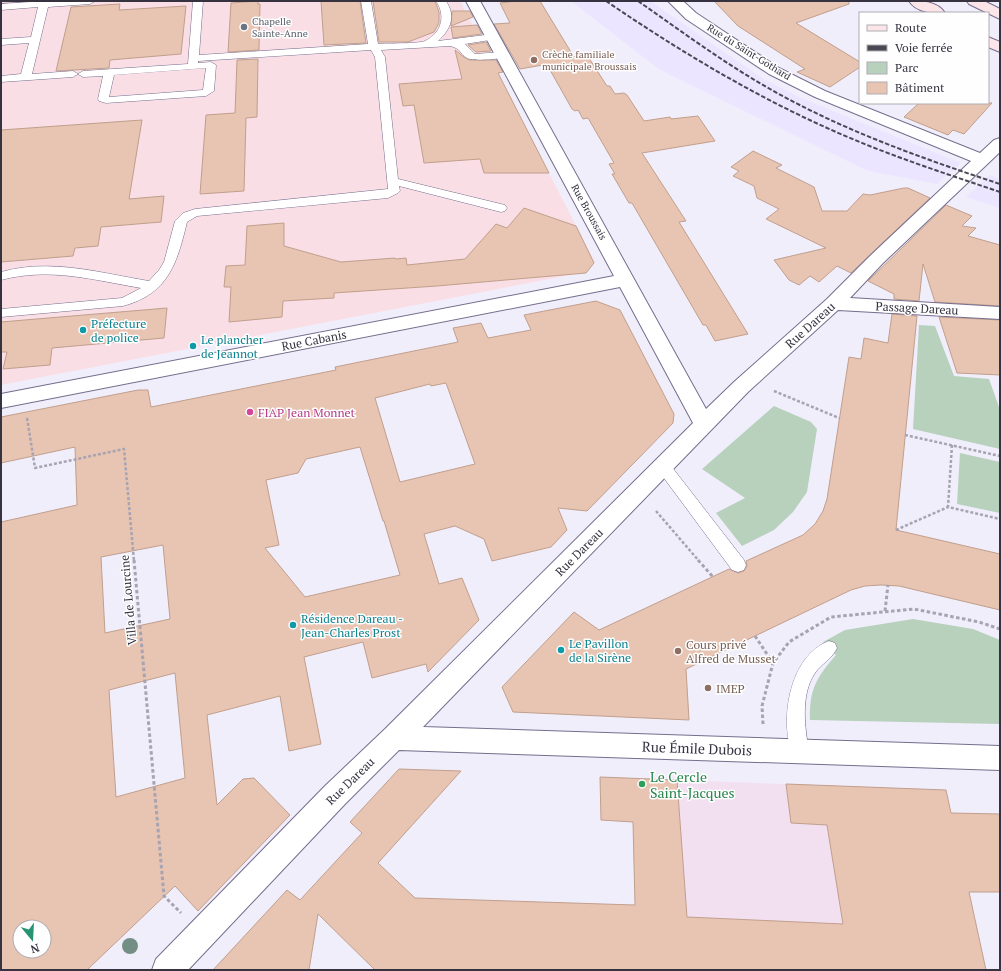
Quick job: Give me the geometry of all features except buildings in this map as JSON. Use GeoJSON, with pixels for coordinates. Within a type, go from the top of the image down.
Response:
{"type":"FeatureCollection","features":[{"type":"Feature","properties":{"kind":"street","name":"Rue Broussais"},"geometry":{"type":"LineString","coordinates":[[473,1],[704,424]]}},
{"type":"Feature","properties":{"kind":"street","name":"Rue du Saint-Gothard"},"geometry":{"type":"LineString","coordinates":[[675,1],[691,16],[774,71],[820,94],[982,160]]}},
{"type":"Feature","properties":{"kind":"street"},"geometry":{"type":"LineString","coordinates":[[916,1],[936,12]]}},
{"type":"Feature","properties":{"kind":"street"},"geometry":{"type":"LineString","coordinates":[[974,1],[1000,15]]}},
{"type":"Feature","properties":{"kind":"street"},"geometry":{"type":"LineString","coordinates":[[989,42],[1000,48]]}},
{"type":"Feature","properties":{"kind":"street","name":"Rue Dareau"},"geometry":{"type":"LineString","coordinates":[[166,970],[335,795],[394,738],[741,386],[834,303],[1000,143]]}},
{"type":"Feature","properties":{"kind":"street","name":"Rue Cabanis"},"geometry":{"type":"LineString","coordinates":[[1,401],[626,280]]}},
{"type":"Feature","properties":{"kind":"street","name":"Passage Dareau"},"geometry":{"type":"LineString","coordinates":[[834,303],[1000,313]]}},
{"type":"Feature","properties":{"kind":"street","name":"Rue Émile Dubois"},"geometry":{"type":"LineString","coordinates":[[394,738],[1000,758]]}},
{"type":"Feature","properties":{"kind":"lane"},"geometry":{"type":"LineString","coordinates":[[1,7],[90,1]]}},
{"type":"Feature","properties":{"kind":"lane"},"geometry":{"type":"LineString","coordinates":[[194,62],[198,1]]}},
{"type":"Feature","properties":{"kind":"lane"},"geometry":{"type":"LineString","coordinates":[[1,313],[123,302],[134,299],[152,286],[168,266],[181,221],[195,212],[388,194],[394,191],[380,57],[372,42],[366,1]]}},
{"type":"Feature","properties":{"kind":"lane"},"geometry":{"type":"LineString","coordinates":[[427,44],[438,37],[447,24],[447,11],[441,1]]}},
{"type":"Feature","properties":{"kind":"lane"},"geometry":{"type":"LineString","coordinates":[[26,77],[44,4]]}},
{"type":"Feature","properties":{"kind":"lane"},"geometry":{"type":"LineString","coordinates":[[1,79],[108,72],[194,62],[374,47],[450,43],[493,37]]}},
{"type":"Feature","properties":{"kind":"lane"},"geometry":{"type":"LineString","coordinates":[[1,42],[36,40]]}},
{"type":"Feature","properties":{"kind":"lane"},"geometry":{"type":"LineString","coordinates":[[450,43],[462,46],[469,55],[473,57],[502,55]]}},
{"type":"Feature","properties":{"kind":"lane"},"geometry":{"type":"LineString","coordinates":[[108,72],[104,99],[106,100],[206,93],[209,91],[211,65],[194,62]]}},
{"type":"Feature","properties":{"kind":"lane"},"geometry":{"type":"LineString","coordinates":[[393,181],[501,208]]}},
{"type":"Feature","properties":{"kind":"lane"},"geometry":{"type":"LineString","coordinates":[[1,276],[29,270],[57,270],[152,286]]}},
{"type":"Feature","properties":{"kind":"lane"},"geometry":{"type":"LineString","coordinates":[[663,466],[738,565]]}},
{"type":"Feature","properties":{"kind":"lane"},"geometry":{"type":"LineString","coordinates":[[800,752],[795,707],[802,681],[804,674],[819,654],[829,648]]}},
{"type":"Feature","properties":{"kind":"path"},"geometry":{"type":"LineString","coordinates":[[774,391],[840,418]]}},
{"type":"Feature","properties":{"kind":"path","name":"Villa de Lourcine"},"geometry":{"type":"LineString","coordinates":[[27,414],[35,468],[124,449],[164,896]]}},
{"type":"Feature","properties":{"kind":"path"},"geometry":{"type":"LineString","coordinates":[[905,434],[1000,456]]}},
{"type":"Feature","properties":{"kind":"path"},"geometry":{"type":"LineString","coordinates":[[948,507],[952,445]]}},
{"type":"Feature","properties":{"kind":"path"},"geometry":{"type":"LineString","coordinates":[[896,530],[948,507],[1000,519]]}},
{"type":"Feature","properties":{"kind":"path"},"geometry":{"type":"LineString","coordinates":[[656,510],[713,577]]}},
{"type":"Feature","properties":{"kind":"path"},"geometry":{"type":"LineString","coordinates":[[885,611],[888,585]]}},
{"type":"Feature","properties":{"kind":"path"},"geometry":{"type":"LineString","coordinates":[[755,636],[773,664]]}},
{"type":"Feature","properties":{"kind":"shaded area"},"geometry":{"type":"Polygon","coordinates":[[[1,1],[460,1],[595,262],[586,272],[1,385],[1,1]]]}},
{"type":"Feature","properties":{"kind":"shaded area"},"geometry":{"type":"Polygon","coordinates":[[[571,1],[650,1],[762,78],[801,98],[961,163],[937,184],[868,171],[656,67],[571,1]]]}},
{"type":"Feature","properties":{"kind":"shaded area"},"geometry":{"type":"Polygon","coordinates":[[[990,175],[1000,179],[1000,208],[966,197],[990,175]]]}},
{"type":"Feature","properties":{"kind":"shaded area"},"geometry":{"type":"Polygon","coordinates":[[[677,780],[867,787],[930,970],[691,970],[677,780]]]}},
{"type":"Feature","properties":{"kind":"green space"},"geometry":{"type":"Polygon","coordinates":[[[919,325],[935,326],[954,376],[989,379],[1000,410],[1000,449],[913,429],[919,325]]]}},
{"type":"Feature","properties":{"kind":"green space"},"geometry":{"type":"Polygon","coordinates":[[[774,406],[811,422],[817,429],[807,492],[793,512],[774,530],[742,546],[716,513],[745,498],[702,469],[774,406]]]}},
{"type":"Feature","properties":{"kind":"green space"},"geometry":{"type":"Polygon","coordinates":[[[960,453],[1000,462],[1000,513],[957,504],[960,453]]]}},
{"type":"Feature","properties":{"kind":"green space"},"geometry":{"type":"Polygon","coordinates":[[[913,619],[973,629],[1000,640],[1000,724],[810,720],[811,700],[816,684],[819,677],[836,655],[823,642],[845,630],[913,619]]]}},
{"type":"Feature","properties":{"kind":"railway"},"geometry":{"type":"LineString","coordinates":[[606,1],[721,74],[781,106],[843,135],[882,151],[1000,192]]}},
{"type":"Feature","properties":{"kind":"railway"},"geometry":{"type":"LineString","coordinates":[[638,1],[736,68],[797,104],[882,142],[1000,184]]}},
{"type":"Feature","properties":{"kind":"place","name":"Chapelle Sainte-Anne"},"geometry":{"type":"Point","coordinates":[244,27]}},
{"type":"Feature","properties":{"kind":"place","name":"Crèche familiale municipale Broussais"},"geometry":{"type":"Point","coordinates":[534,60]}},
{"type":"Feature","properties":{"kind":"place","name":"Préfecture de police"},"geometry":{"type":"Point","coordinates":[83,330]}},
{"type":"Feature","properties":{"kind":"place","name":"Le plancher de Jeannot"},"geometry":{"type":"Point","coordinates":[193,346]}},
{"type":"Feature","properties":{"kind":"place","name":"FIAP Jean Monnet"},"geometry":{"type":"Point","coordinates":[250,412]}},
{"type":"Feature","properties":{"kind":"place","name":"Résidence Dareau - Jean-Charles Prost"},"geometry":{"type":"Point","coordinates":[293,625]}},
{"type":"Feature","properties":{"kind":"place","name":"Le Pavillon de la Sirène"},"geometry":{"type":"Point","coordinates":[561,650]}},
{"type":"Feature","properties":{"kind":"place","name":"Cours privé Alfred de Musset"},"geometry":{"type":"Point","coordinates":[678,651]}},
{"type":"Feature","properties":{"kind":"place","name":"IMEP"},"geometry":{"type":"Point","coordinates":[708,688]}},
{"type":"Feature","properties":{"kind":"place","name":"Le Cercle Saint-Jacques"},"geometry":{"type":"Point","coordinates":[642,784]}}]}
